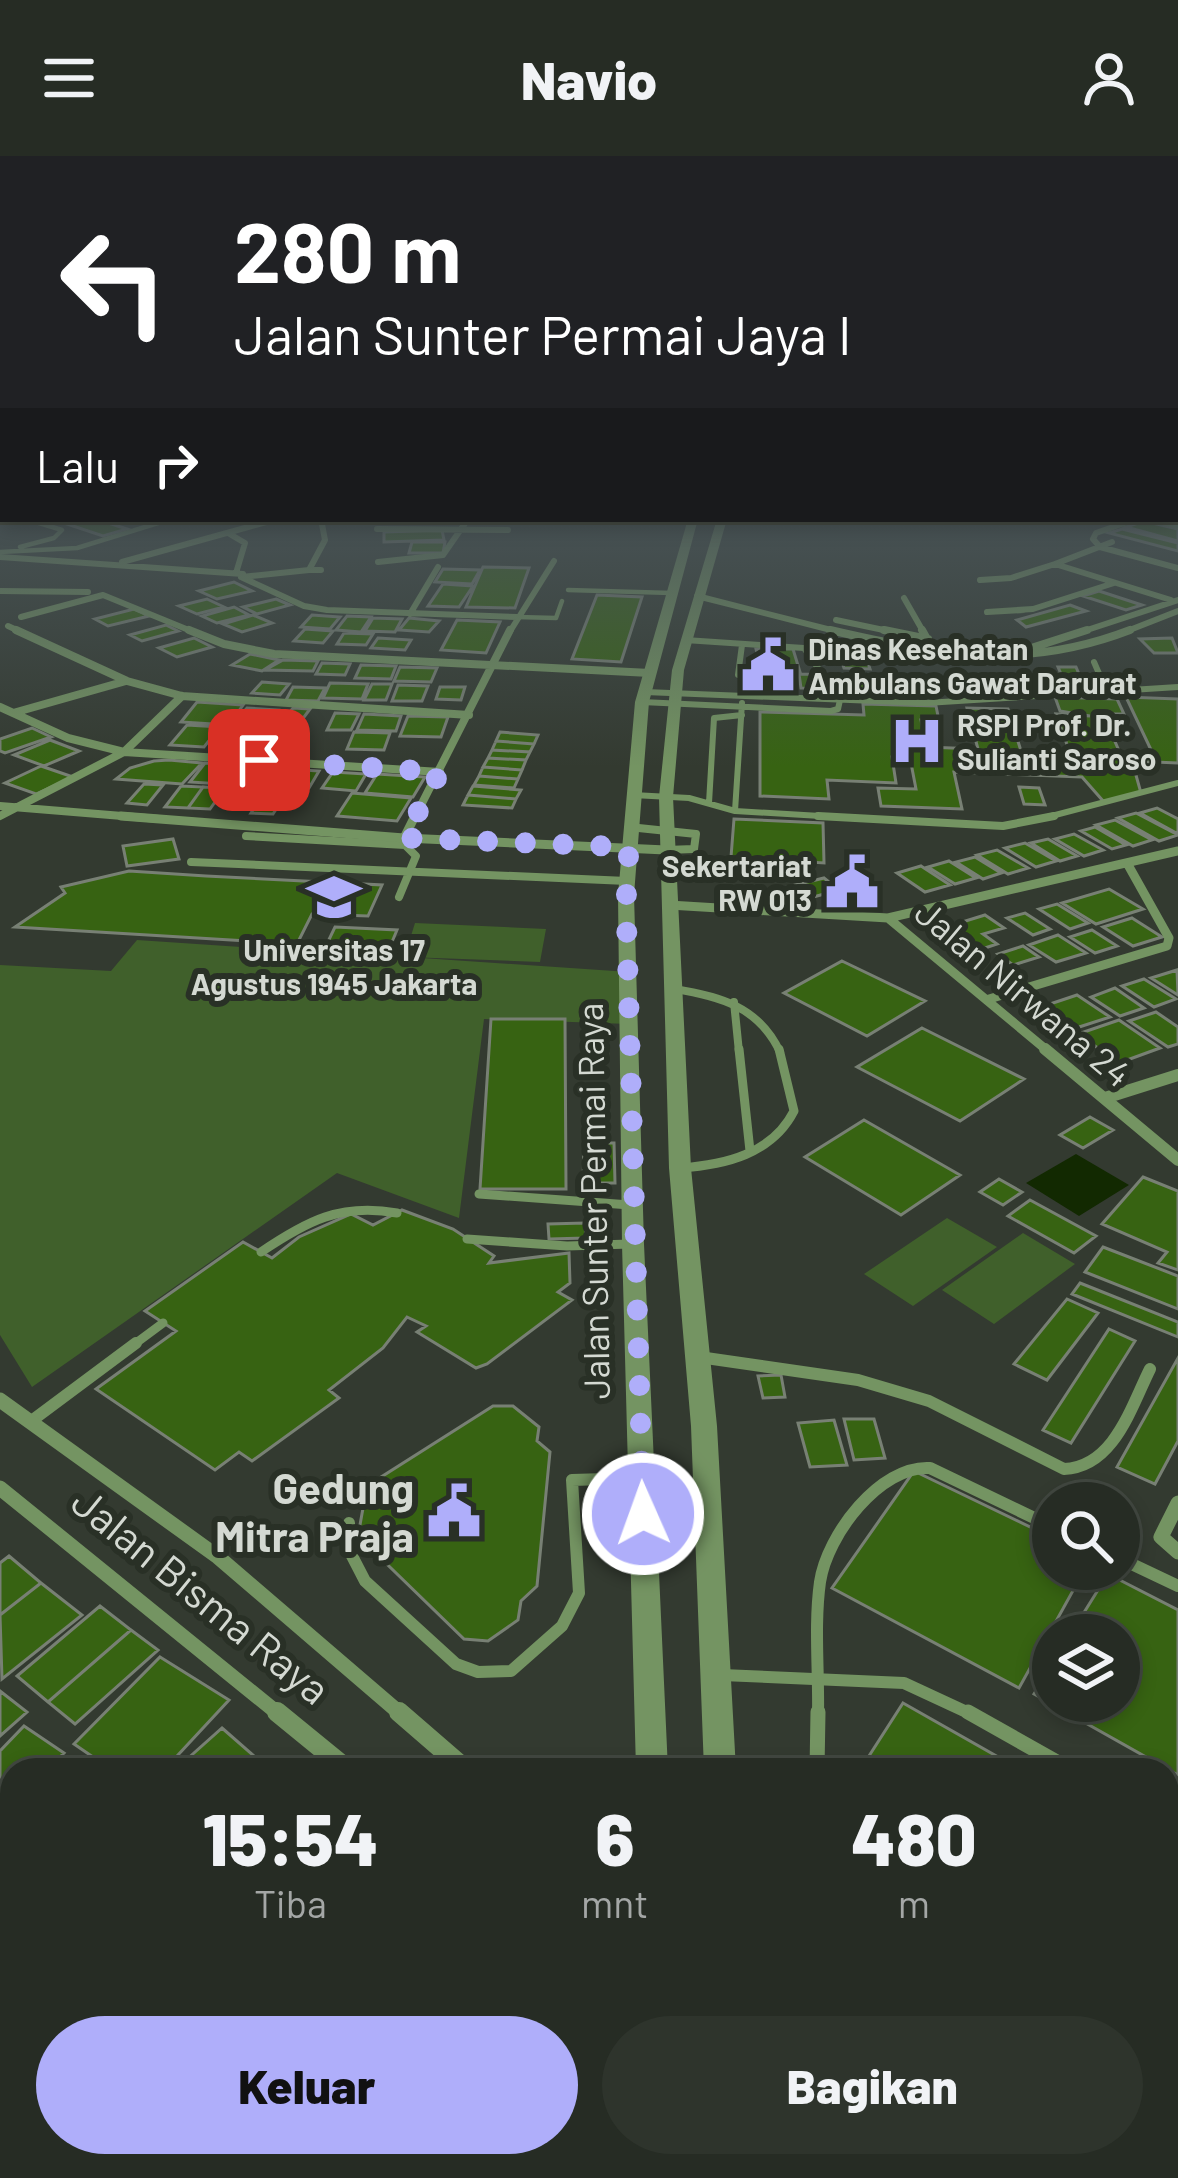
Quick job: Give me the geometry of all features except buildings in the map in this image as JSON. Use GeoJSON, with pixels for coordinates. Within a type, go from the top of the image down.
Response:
{"type":"FeatureCollection","features":[{"type":"Feature","properties":{"kind":"street"},"geometry":{"type":"LineString","coordinates":[[247,578],[304,605],[517,617]]}},
{"type":"Feature","properties":{"kind":"street"},"geometry":{"type":"LineString","coordinates":[[410,614],[431,578]]}},
{"type":"Feature","properties":{"kind":"street"},"geometry":{"type":"LineString","coordinates":[[404,838],[517,617],[543,578]]}},
{"type":"Feature","properties":{"kind":"street","name":"Jalan Sunter Permai Raya"},"geometry":{"type":"LineString","coordinates":[[652,1758],[632,1205],[629,826],[644,697],[676,578]]}},
{"type":"Feature","properties":{"kind":"street"},"geometry":{"type":"LineString","coordinates":[[702,578],[673,698],[666,797],[680,1168],[699,1357],[720,1758]]}},
{"type":"Feature","properties":{"kind":"street"},"geometry":{"type":"LineString","coordinates":[[980,580],[1005,578]]}},
{"type":"Feature","properties":{"kind":"street"},"geometry":{"type":"LineString","coordinates":[[1100,578],[1177,604]]}},
{"type":"Feature","properties":{"kind":"street"},"geometry":{"type":"LineString","coordinates":[[1024,610],[1114,583]]}},
{"type":"Feature","properties":{"kind":"street"},"geometry":{"type":"LineString","coordinates":[[0,591],[60,596],[99,591],[248,650],[650,673]]}},
{"type":"Feature","properties":{"kind":"street"},"geometry":{"type":"LineString","coordinates":[[698,592],[996,650],[1036,649],[1177,604]]}},
{"type":"Feature","properties":{"kind":"street"},"geometry":{"type":"LineString","coordinates":[[698,592],[934,649],[1015,657],[1044,655],[1177,604]]}},
{"type":"Feature","properties":{"kind":"street"},"geometry":{"type":"LineString","coordinates":[[21,616],[104,595]]}},
{"type":"Feature","properties":{"kind":"street"},"geometry":{"type":"LineString","coordinates":[[904,598],[934,649]]}},
{"type":"Feature","properties":{"kind":"street"},"geometry":{"type":"LineString","coordinates":[[8,626],[127,681],[182,696],[469,715]]}},
{"type":"Feature","properties":{"kind":"street"},"geometry":{"type":"LineString","coordinates":[[12,713],[127,681]]}},
{"type":"Feature","properties":{"kind":"street"},"geometry":{"type":"LineString","coordinates":[[0,816],[124,752],[182,696]]}},
{"type":"Feature","properties":{"kind":"street"},"geometry":{"type":"LineString","coordinates":[[0,706],[68,738],[124,752],[440,772]]}},
{"type":"Feature","properties":{"kind":"street"},"geometry":{"type":"LineString","coordinates":[[0,806],[16,811],[404,838],[667,850]]}},
{"type":"Feature","properties":{"kind":"street"},"geometry":{"type":"LineString","coordinates":[[888,918],[1178,851]]}},
{"type":"Feature","properties":{"kind":"street"},"geometry":{"type":"LineString","coordinates":[[989,999],[1166,946],[1169,938],[1127,863]]}},
{"type":"Feature","properties":{"kind":"street","name":"Jalan Nirwana 24"},"geometry":{"type":"LineString","coordinates":[[669,905],[888,918],[1178,1160]]}},
{"type":"Feature","properties":{"kind":"street"},"geometry":{"type":"LineString","coordinates":[[1105,1098],[1178,1075]]}},
{"type":"Feature","properties":{"kind":"street"},"geometry":{"type":"LineString","coordinates":[[0,1400],[218,1557],[452,1758]]}},
{"type":"Feature","properties":{"kind":"street","name":"Jalan Bisma Raya"},"geometry":{"type":"LineString","coordinates":[[0,1489],[333,1758]]}},
{"type":"Feature","properties":{"kind":"street"},"geometry":{"type":"LineString","coordinates":[[1178,1503],[1161,1537],[1178,1552]]}},
{"type":"Feature","properties":{"kind":"lane"},"geometry":{"type":"LineString","coordinates":[[568,590],[672,593]]}},
{"type":"Feature","properties":{"kind":"lane"},"geometry":{"type":"LineString","coordinates":[[517,617],[556,618],[562,601]]}},
{"type":"Feature","properties":{"kind":"lane"},"geometry":{"type":"LineString","coordinates":[[685,640],[804,649],[820,671]]}},
{"type":"Feature","properties":{"kind":"lane"},"geometry":{"type":"LineString","coordinates":[[738,674],[742,645]]}},
{"type":"Feature","properties":{"kind":"lane"},"geometry":{"type":"LineString","coordinates":[[1094,662],[1107,692]]}},
{"type":"Feature","properties":{"kind":"lane"},"geometry":{"type":"LineString","coordinates":[[644,697],[742,706],[791,704],[831,711],[838,710],[840,700],[926,703],[1178,687]]}},
{"type":"Feature","properties":{"kind":"lane"},"geometry":{"type":"LineString","coordinates":[[709,802],[714,718],[742,706]]}},
{"type":"Feature","properties":{"kind":"lane"},"geometry":{"type":"LineString","coordinates":[[736,811],[742,706]]}},
{"type":"Feature","properties":{"kind":"lane"},"geometry":{"type":"LineString","coordinates":[[631,795],[709,802],[736,811],[1003,826],[1097,807],[1178,783]]}},
{"type":"Feature","properties":{"kind":"lane"},"geometry":{"type":"LineString","coordinates":[[629,826],[692,831],[697,845],[684,852],[667,850]]}},
{"type":"Feature","properties":{"kind":"lane"},"geometry":{"type":"LineString","coordinates":[[246,836],[405,845],[416,856],[399,897]]}},
{"type":"Feature","properties":{"kind":"lane"},"geometry":{"type":"LineString","coordinates":[[191,862],[628,881]]}},
{"type":"Feature","properties":{"kind":"lane"},"geometry":{"type":"LineString","coordinates":[[674,989],[734,1002],[777,1036],[792,1091],[790,1121],[750,1151],[713,1167],[680,1168]]}},
{"type":"Feature","properties":{"kind":"lane"},"geometry":{"type":"LineString","coordinates":[[734,1002],[750,1151]]}},
{"type":"Feature","properties":{"kind":"lane"},"geometry":{"type":"LineString","coordinates":[[479,1194],[632,1205]]}},
{"type":"Feature","properties":{"kind":"lane"},"geometry":{"type":"LineString","coordinates":[[261,1252],[315,1215],[337,1207],[362,1205],[397,1213]]}},
{"type":"Feature","properties":{"kind":"lane"},"geometry":{"type":"LineString","coordinates":[[467,1239],[566,1246],[633,1244]]}},
{"type":"Feature","properties":{"kind":"lane"},"geometry":{"type":"LineString","coordinates":[[30,1422],[163,1323]]}},
{"type":"Feature","properties":{"kind":"lane"},"geometry":{"type":"LineString","coordinates":[[699,1357],[858,1380],[912,1396],[1064,1469],[1080,1472],[1097,1465],[1150,1369]]}},
{"type":"Feature","properties":{"kind":"lane"},"geometry":{"type":"LineString","coordinates":[[817,1758],[820,1578],[854,1510],[888,1478],[910,1467],[930,1468],[1032,1517]]}},
{"type":"Feature","properties":{"kind":"lane"},"geometry":{"type":"LineString","coordinates":[[349,1523],[350,1552],[365,1582],[456,1664],[478,1672],[511,1671],[562,1626],[579,1593],[572,1480],[642,1478]]}},
{"type":"Feature","properties":{"kind":"lane"},"geometry":{"type":"LineString","coordinates":[[1140,1568],[1178,1586]]}},
{"type":"Feature","properties":{"kind":"lane"},"geometry":{"type":"LineString","coordinates":[[716,1675],[904,1684],[935,1694],[1050,1758]]}},
{"type":"Feature","properties":{"kind":"shaded area"},"geometry":{"type":"Polygon","coordinates":[[[415,923],[546,929],[540,962],[407,957],[629,972],[629,1024],[484,1019],[459,1218],[337,1173],[32,1387],[0,1335],[0,965],[111,971],[137,940],[404,958],[415,923]]]}},
{"type":"Feature","properties":{"kind":"shaded area"},"geometry":{"type":"Polygon","coordinates":[[[1076,1154],[1129,1185],[1079,1216],[1026,1183],[1076,1154]]]}},
{"type":"Feature","properties":{"kind":"shaded area"},"geometry":{"type":"Polygon","coordinates":[[[947,1218],[997,1247],[913,1306],[864,1274],[947,1218]]]}},
{"type":"Feature","properties":{"kind":"shaded area"},"geometry":{"type":"Polygon","coordinates":[[[1023,1233],[1075,1264],[994,1324],[942,1290],[1023,1233]]]}},
{"type":"Feature","properties":{"kind":"place","name":"Dinas Kesehatan Ambulans Gawat Darurat"},"geometry":{"type":"Point","coordinates":[768,665]}},
{"type":"Feature","properties":{"kind":"place","name":"RSPI Prof. Dr. Sulianti Saroso"},"geometry":{"type":"Point","coordinates":[917,741]}},
{"type":"Feature","properties":{"kind":"place","name":"Sekertariat RW 013"},"geometry":{"type":"Point","coordinates":[852,882]}},
{"type":"Feature","properties":{"kind":"place","name":"Universitas 17 Agustus 1945 Jakarta"},"geometry":{"type":"Point","coordinates":[334,897]}},
{"type":"Feature","properties":{"kind":"place","name":"Gedung Mitra Praja"},"geometry":{"type":"Point","coordinates":[454,1511]}},
{"type":"Feature","properties":{"kind":"route"},"geometry":{"type":"LineString","coordinates":[[259,760],[440,772],[404,838],[629,847],[633,1244],[643,1514]]}}]}
